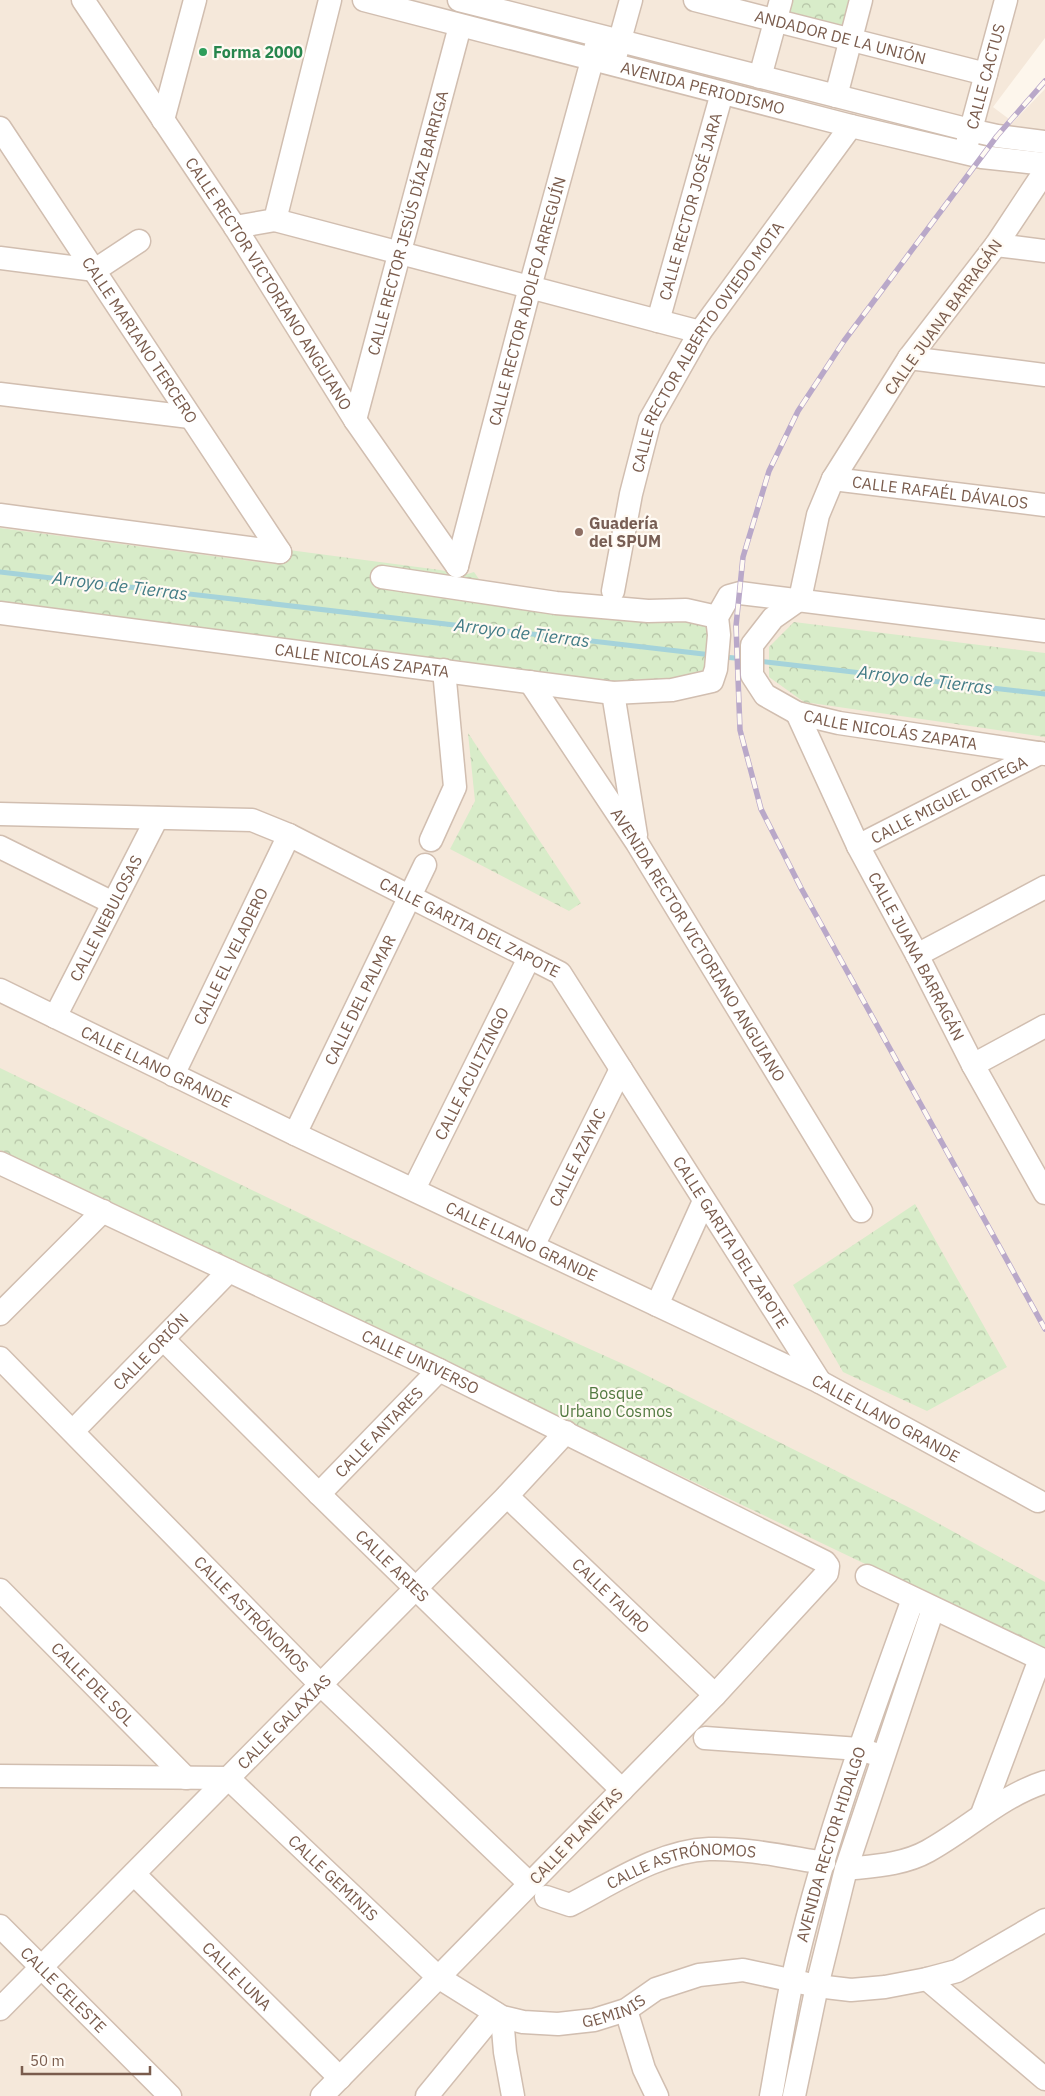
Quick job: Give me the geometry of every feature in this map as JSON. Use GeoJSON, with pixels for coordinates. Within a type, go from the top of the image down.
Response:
{"type":"FeatureCollection","features":[{"type":"Feature","properties":{"kind":"street","name":"CALLE RECTOR VICTORIANO ANGUIANO"},"geometry":{"type":"LineString","coordinates":[[83,0],[235,227],[355,420],[457,566]]}},
{"type":"Feature","properties":{"kind":"street"},"geometry":{"type":"LineString","coordinates":[[163,120],[195,0]]}},
{"type":"Feature","properties":{"kind":"street"},"geometry":{"type":"LineString","coordinates":[[275,220],[330,0]]}},
{"type":"Feature","properties":{"kind":"street","name":"AVENIDA PERIODISMO"},"geometry":{"type":"LineString","coordinates":[[364,0],[851,126],[965,153],[1045,164]]}},
{"type":"Feature","properties":{"kind":"street","name":"AVENIDA PERIODISMO"},"geometry":{"type":"LineString","coordinates":[[459,0],[508,6],[609,39],[970,130],[997,136],[1045,142]]}},
{"type":"Feature","properties":{"kind":"street","name":"CALLE RECTOR ADOLFO ARREGUÍN"},"geometry":{"type":"LineString","coordinates":[[457,566],[530,287],[609,39],[631,0]]}},
{"type":"Feature","properties":{"kind":"street","name":"ANDADOR DE LA UNIÓN"},"geometry":{"type":"LineString","coordinates":[[694,0],[778,10],[850,40],[986,74]]}},
{"type":"Feature","properties":{"kind":"street"},"geometry":{"type":"LineString","coordinates":[[836,96],[861,0]]}},
{"type":"Feature","properties":{"kind":"street","name":"CALLE CACTUS"},"geometry":{"type":"LineString","coordinates":[[965,153],[1006,0]]}},
{"type":"Feature","properties":{"kind":"street"},"geometry":{"type":"LineString","coordinates":[[760,77],[778,10]]}},
{"type":"Feature","properties":{"kind":"street","name":"CALLE RECTOR JESÚS DÍAZ BARRIGA"},"geometry":{"type":"LineString","coordinates":[[355,420],[460,26]]}},
{"type":"Feature","properties":{"kind":"street","name":"CALLE RECTOR JOSÉ JARA"},"geometry":{"type":"LineString","coordinates":[[658,321],[722,93]]}},
{"type":"Feature","properties":{"kind":"street","name":"CALLE RECTOR ALBERTO OVIEDO MOTA"},"geometry":{"type":"LineString","coordinates":[[613,591],[630,494],[650,420],[700,332],[851,126]]}},
{"type":"Feature","properties":{"kind":"street","name":"CALLE MARIANO TERCERO"},"geometry":{"type":"LineString","coordinates":[[0,128],[280,552],[0,515]]}},
{"type":"Feature","properties":{"kind":"street","name":"CALLE JUANA BARRAGÁN"},"geometry":{"type":"LineString","coordinates":[[800,599],[818,515],[833,479],[909,358],[996,245],[1045,171]]}},
{"type":"Feature","properties":{"kind":"street"},"geometry":{"type":"LineString","coordinates":[[235,227],[275,220],[700,332]]}},
{"type":"Feature","properties":{"kind":"street"},"geometry":{"type":"LineString","coordinates":[[0,258],[95,270],[139,241]]}},
{"type":"Feature","properties":{"kind":"street"},"geometry":{"type":"LineString","coordinates":[[996,245],[1045,251]]}},
{"type":"Feature","properties":{"kind":"street"},"geometry":{"type":"LineString","coordinates":[[909,358],[1045,375]]}},
{"type":"Feature","properties":{"kind":"street"},"geometry":{"type":"LineString","coordinates":[[0,394],[190,417]]}},
{"type":"Feature","properties":{"kind":"street","name":"CALLE RAFAÉL DÁVALOS"},"geometry":{"type":"LineString","coordinates":[[833,479],[1045,505]]}},
{"type":"Feature","properties":{"kind":"street"},"geometry":{"type":"LineString","coordinates":[[382,577],[556,603],[648,611],[686,610],[718,626],[729,596],[740,593],[1045,631]]}},
{"type":"Feature","properties":{"kind":"street","name":"CALLE NICOLÁS ZAPATA"},"geometry":{"type":"LineString","coordinates":[[800,599],[773,618],[752,645],[752,675],[765,695],[797,714],[839,723],[1042,753]]}},
{"type":"Feature","properties":{"kind":"street","name":"CALLE NICOLÁS ZAPATA"},"geometry":{"type":"LineString","coordinates":[[0,613],[444,670],[612,694],[672,690],[712,681],[716,669],[718,626]]}},
{"type":"Feature","properties":{"kind":"street"},"geometry":{"type":"LineString","coordinates":[[431,840],[455,787],[444,670]]}},
{"type":"Feature","properties":{"kind":"street","name":"AVENIDA RECTOR VICTORIANO ANGUIANO"},"geometry":{"type":"LineString","coordinates":[[530,682],[637,843],[861,1211]]}},
{"type":"Feature","properties":{"kind":"street"},"geometry":{"type":"LineString","coordinates":[[612,694],[637,843]]}},
{"type":"Feature","properties":{"kind":"street","name":"CALLE JUANA BARRAGÁN"},"geometry":{"type":"LineString","coordinates":[[797,714],[858,846],[918,955],[973,1064],[1042,1180]]}},
{"type":"Feature","properties":{"kind":"street","name":"CALLE MIGUEL ORTEGA"},"geometry":{"type":"LineString","coordinates":[[858,846],[1042,753]]}},
{"type":"Feature","properties":{"kind":"street","name":"CALLE GARITA DEL ZAPOTE"},"geometry":{"type":"LineString","coordinates":[[0,814],[252,820],[289,835],[560,973],[820,1382]]}},
{"type":"Feature","properties":{"kind":"street","name":"CALLE NEBULOSAS"},"geometry":{"type":"LineString","coordinates":[[55,1017],[157,818]]}},
{"type":"Feature","properties":{"kind":"street","name":"CALLE EL VELADERO"},"geometry":{"type":"LineString","coordinates":[[173,1075],[289,835]]}},
{"type":"Feature","properties":{"kind":"street"},"geometry":{"type":"LineString","coordinates":[[0,847],[113,903]]}},
{"type":"Feature","properties":{"kind":"street","name":"CALLE DEL PALMAR"},"geometry":{"type":"LineString","coordinates":[[294,1134],[425,865]]}},
{"type":"Feature","properties":{"kind":"street"},"geometry":{"type":"LineString","coordinates":[[918,955],[1045,887]]}},
{"type":"Feature","properties":{"kind":"street","name":"CALLE ACULTZINGO"},"geometry":{"type":"LineString","coordinates":[[414,1190],[530,958]]}},
{"type":"Feature","properties":{"kind":"street","name":"CALLE LLANO GRANDE"},"geometry":{"type":"LineString","coordinates":[[0,990],[294,1134],[820,1382],[1038,1501]]}},
{"type":"Feature","properties":{"kind":"street"},"geometry":{"type":"LineString","coordinates":[[973,1064],[1045,1026]]}},
{"type":"Feature","properties":{"kind":"street","name":"CALLE AZAYAC"},"geometry":{"type":"LineString","coordinates":[[533,1246],[621,1069]]}},
{"type":"Feature","properties":{"kind":"street","name":"CALLE UNIVERSO"},"geometry":{"type":"LineString","coordinates":[[0,1163],[566,1432],[825,1562],[828,1566],[827,1573]]}},
{"type":"Feature","properties":{"kind":"street"},"geometry":{"type":"LineString","coordinates":[[657,1305],[704,1200]]}},
{"type":"Feature","properties":{"kind":"street"},"geometry":{"type":"LineString","coordinates":[[0,1314],[102,1211]]}},
{"type":"Feature","properties":{"kind":"street","name":"CALLE ORIÓN"},"geometry":{"type":"LineString","coordinates":[[73,1431],[164,1340],[229,1271]]}},
{"type":"Feature","properties":{"kind":"street","name":"CALLE ARIES"},"geometry":{"type":"LineString","coordinates":[[164,1340],[622,1790]]}},
{"type":"Feature","properties":{"kind":"street","name":"CALLE ASTRÓNOMOS"},"geometry":{"type":"LineString","coordinates":[[0,1358],[321,1684],[538,1891],[570,1905],[644,1867],[677,1855],[707,1849],[730,1849],[824,1863]]}},
{"type":"Feature","properties":{"kind":"street","name":"CALLE ANTARES"},"geometry":{"type":"LineString","coordinates":[[319,1494],[439,1370]]}},
{"type":"Feature","properties":{"kind":"street","name":"CALLE GALAXIAS"},"geometry":{"type":"LineString","coordinates":[[0,2009],[507,1496],[566,1432]]}},
{"type":"Feature","properties":{"kind":"street","name":"CALLE TAURO"},"geometry":{"type":"LineString","coordinates":[[507,1496],[715,1695]]}},
{"type":"Feature","properties":{"kind":"street","name":"CALLE PLANETAS"},"geometry":{"type":"LineString","coordinates":[[322,2096],[438,1978],[538,1891],[622,1790],[715,1695],[827,1573]]}},
{"type":"Feature","properties":{"kind":"street"},"geometry":{"type":"LineString","coordinates":[[867,1576],[1043,1660],[982,1814]]}},
{"type":"Feature","properties":{"kind":"street","name":"CALLE DEL SOL"},"geometry":{"type":"LineString","coordinates":[[0,1590],[186,1778]]}},
{"type":"Feature","properties":{"kind":"street","name":"AVENIDA RECTOR HIDALGO"},"geometry":{"type":"LineString","coordinates":[[771,2096],[792,1980],[858,1749],[923,1604]]}},
{"type":"Feature","properties":{"kind":"street","name":"AVENIDA RECTOR HIDALGO"},"geometry":{"type":"LineString","coordinates":[[794,2096],[817,1986],[846,1869],[883,1756],[923,1604]]}},
{"type":"Feature","properties":{"kind":"street"},"geometry":{"type":"LineString","coordinates":[[705,1738],[858,1749],[883,1756]]}},
{"type":"Feature","properties":{"kind":"street"},"geometry":{"type":"LineString","coordinates":[[0,1776],[228,1778]]}},
{"type":"Feature","properties":{"kind":"street","name":"CALLE GEMINIS"},"geometry":{"type":"LineString","coordinates":[[228,1778],[438,1978]]}},
{"type":"Feature","properties":{"kind":"street"},"geometry":{"type":"LineString","coordinates":[[846,1869],[892,1864],[927,1852],[982,1814],[1045,1782]]}},
{"type":"Feature","properties":{"kind":"street","name":"CALLE LUNA"},"geometry":{"type":"LineString","coordinates":[[134,1874],[340,2078]]}},
{"type":"Feature","properties":{"kind":"street","name":"GEMINIS"},"geometry":{"type":"LineString","coordinates":[[438,1978],[499,2015],[523,2022],[558,2024],[594,2020],[626,2010],[656,1989],[699,1975],[743,1970],[817,1986],[851,1990],[927,1980],[957,1971],[1045,1920]]}},
{"type":"Feature","properties":{"kind":"street","name":"CALLE CELESTE"},"geometry":{"type":"LineString","coordinates":[[0,1926],[170,2096]]}},
{"type":"Feature","properties":{"kind":"street"},"geometry":{"type":"LineString","coordinates":[[927,1980],[1045,2079]]}},
{"type":"Feature","properties":{"kind":"street"},"geometry":{"type":"LineString","coordinates":[[626,2010],[644,2069],[657,2096]]}},
{"type":"Feature","properties":{"kind":"street"},"geometry":{"type":"LineString","coordinates":[[427,2096],[499,2015]]}},
{"type":"Feature","properties":{"kind":"street"},"geometry":{"type":"LineString","coordinates":[[499,2015],[513,2096]]}},
{"type":"Feature","properties":{"kind":"shaded area"},"geometry":{"type":"Polygon","coordinates":[[[0,0],[1045,0],[1045,38],[993,107],[1013,122],[1045,89],[1045,2096],[0,2096],[0,0]]]}},
{"type":"Feature","properties":{"kind":"green space"},"geometry":{"type":"Polygon","coordinates":[[[786,0],[858,0],[848,35],[782,17],[786,0]]]}},
{"type":"Feature","properties":{"kind":"green space"},"geometry":{"type":"Polygon","coordinates":[[[0,528],[274,564],[289,550],[440,570],[464,575],[474,572],[483,585],[705,617],[716,647],[706,673],[683,684],[617,684],[0,605],[0,528]]]}},
{"type":"Feature","properties":{"kind":"green space"},"geometry":{"type":"Polygon","coordinates":[[[794,622],[1045,653],[1045,737],[804,702],[769,677],[769,647],[794,622]]]}},
{"type":"Feature","properties":{"kind":"green space"},"geometry":{"type":"Polygon","coordinates":[[[468,733],[581,903],[569,911],[450,849],[475,801],[468,733]]]}},
{"type":"Feature","properties":{"kind":"green space","name":"Bosque Urbano Cosmos"},"geometry":{"type":"Polygon","coordinates":[[[0,1068],[454,1288],[632,1368],[914,1510],[1045,1582],[1045,1650],[0,1150],[0,1068]]]}},
{"type":"Feature","properties":{"kind":"green space"},"geometry":{"type":"Polygon","coordinates":[[[915,1204],[1007,1367],[927,1411],[843,1372],[793,1285],[915,1204]]]}},
{"type":"Feature","properties":{"kind":"waterway","name":"Arroyo de Tierras"},"geometry":{"type":"LineString","coordinates":[[0,572],[712,655]]}},
{"type":"Feature","properties":{"kind":"waterway","name":"Arroyo de Tierras"},"geometry":{"type":"LineString","coordinates":[[723,657],[747,659]]}},
{"type":"Feature","properties":{"kind":"waterway","name":"Arroyo de Tierras"},"geometry":{"type":"LineString","coordinates":[[758,661],[1045,694]]}},
{"type":"Feature","properties":{"kind":"railway"},"geometry":{"type":"LineString","coordinates":[[1045,81],[997,136],[844,341],[798,411],[769,471],[743,557],[736,626],[740,730],[761,809],[801,888],[1045,1329]]}},
{"type":"Feature","properties":{"kind":"place","name":"Forma 2000"},"geometry":{"type":"Point","coordinates":[203,52]}},
{"type":"Feature","properties":{"kind":"place","name":"Guadería del SPUM"},"geometry":{"type":"Point","coordinates":[579,532]}}]}
